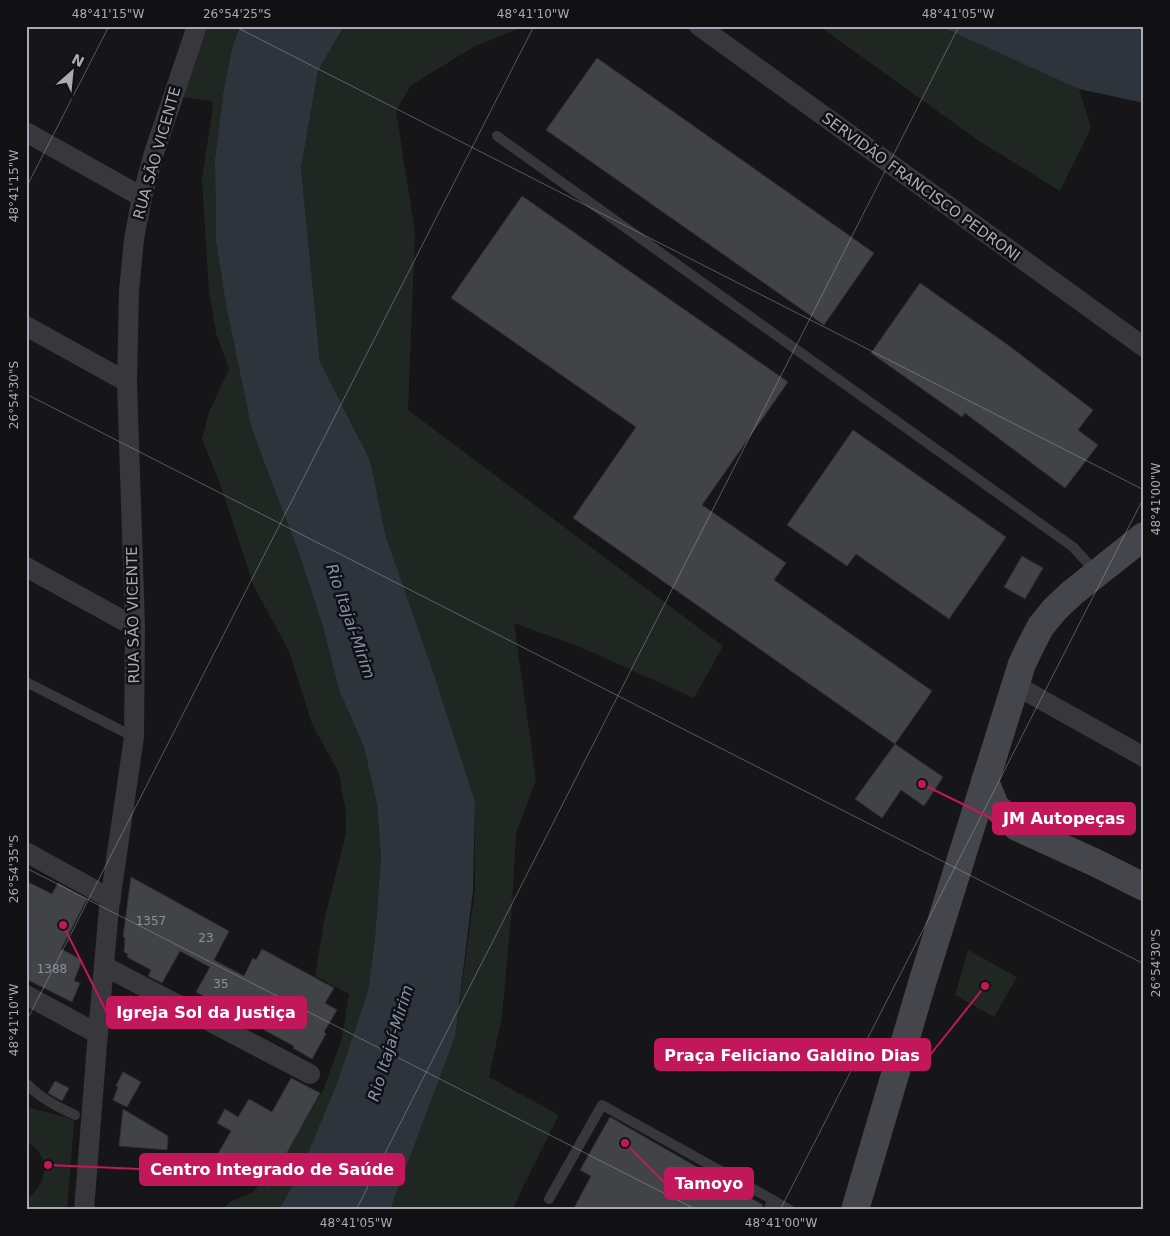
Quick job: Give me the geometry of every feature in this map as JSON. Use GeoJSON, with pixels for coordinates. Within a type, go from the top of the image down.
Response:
{"type":"FeatureCollection","features":[{"type":"Feature","properties":{"kind":"main road"},"geometry":{"type":"LineString","coordinates":[[856,1210],[922,980],[1015,685],[1032,643],[1041,626],[1072,593],[1143,539]]}},
{"type":"Feature","properties":{"kind":"main road"},"geometry":{"type":"LineString","coordinates":[[985,781],[995,806],[1017,828],[1096,863],[1144,887]]}},
{"type":"Feature","properties":{"kind":"main road"},"geometry":{"type":"LineString","coordinates":[[967,839],[985,827],[1017,828]]}},
{"type":"Feature","properties":{"kind":"street","name":"RUA SÃO VICENTE"},"geometry":{"type":"LineString","coordinates":[[84,1210],[110,899],[134,737],[134,627],[127,382],[129,291],[134,239],[142,197],[154,153],[197,26]]}},
{"type":"Feature","properties":{"kind":"street","name":"SERVIDÃO FRANCISCO PEDRONI"},"geometry":{"type":"LineString","coordinates":[[699,26],[1144,347]]}},
{"type":"Feature","properties":{"kind":"street"},"geometry":{"type":"LineString","coordinates":[[26,132],[142,197]]}},
{"type":"Feature","properties":{"kind":"street"},"geometry":{"type":"LineString","coordinates":[[26,326],[127,382]]}},
{"type":"Feature","properties":{"kind":"street"},"geometry":{"type":"LineString","coordinates":[[26,567],[134,627]]}},
{"type":"Feature","properties":{"kind":"street"},"geometry":{"type":"LineString","coordinates":[[1015,685],[1144,757]]}},
{"type":"Feature","properties":{"kind":"street"},"geometry":{"type":"LineString","coordinates":[[26,852],[110,899]]}},
{"type":"Feature","properties":{"kind":"street"},"geometry":{"type":"LineString","coordinates":[[104,966],[310,1074]]}},
{"type":"Feature","properties":{"kind":"street"},"geometry":{"type":"LineString","coordinates":[[26,995],[98,1034]]}},
{"type":"Feature","properties":{"kind":"lane"},"geometry":{"type":"LineString","coordinates":[[497,136],[1073,547],[1097,573]]}},
{"type":"Feature","properties":{"kind":"lane"},"geometry":{"type":"LineString","coordinates":[[26,682],[134,737]]}},
{"type":"Feature","properties":{"kind":"lane"},"geometry":{"type":"LineString","coordinates":[[26,1082],[32,1090],[48,1102],[75,1115]]}},
{"type":"Feature","properties":{"kind":"lane"},"geometry":{"type":"LineString","coordinates":[[549,1199],[602,1105],[770,1205],[790,1210]]}},
{"type":"Feature","properties":{"kind":"shaded area"},"geometry":{"type":"Polygon","coordinates":[[[204,26],[240,26],[232,48],[224,88],[215,159],[216,241],[226,305],[251,426],[298,550],[323,627],[339,690],[364,747],[377,805],[381,857],[375,938],[368,991],[337,1083],[303,1165],[279,1210],[222,1210],[230,1202],[253,1192],[289,1149],[324,1088],[342,1038],[349,994],[315,976],[324,921],[346,834],[346,813],[339,773],[312,724],[289,651],[254,587],[221,486],[202,439],[209,412],[229,369],[216,333],[209,292],[202,179],[213,107],[212,101],[180,97],[204,26]]]}},
{"type":"Feature","properties":{"kind":"shaded area"},"geometry":{"type":"Polygon","coordinates":[[[344,26],[525,26],[475,46],[410,86],[396,111],[415,233],[408,410],[723,646],[694,698],[580,647],[514,623],[536,780],[516,833],[512,906],[502,1016],[489,1077],[559,1115],[513,1210],[390,1210],[455,1037],[475,889],[475,802],[386,537],[370,460],[320,362],[301,168],[318,71],[344,26]]]}},
{"type":"Feature","properties":{"kind":"shaded area"},"geometry":{"type":"Polygon","coordinates":[[[819,26],[939,26],[1079,89],[1091,128],[1060,191],[979,141],[819,26]]]}},
{"type":"Feature","properties":{"kind":"shaded area"},"geometry":{"type":"Polygon","coordinates":[[[968,950],[1017,977],[994,1017],[955,995],[968,950]]]}},
{"type":"Feature","properties":{"kind":"shaded area"},"geometry":{"type":"Polygon","coordinates":[[[30,1108],[66,1117],[74,1121],[67,1210],[26,1210],[26,1199],[39,1186],[44,1170],[40,1154],[26,1142],[26,1109],[30,1108]]]}},
{"type":"Feature","properties":{"kind":"water","name":"Rio Itajaí-Mirim"},"geometry":{"type":"Polygon","coordinates":[[[240,26],[344,26],[318,71],[301,168],[320,362],[370,460],[386,537],[435,678],[475,802],[473,890],[455,1037],[390,1210],[279,1210],[303,1165],[337,1083],[368,991],[375,938],[381,857],[377,805],[364,747],[339,690],[323,627],[298,550],[251,426],[226,305],[216,241],[215,159],[224,88],[232,48],[240,26]]]}},
{"type":"Feature","properties":{"kind":"water"},"geometry":{"type":"Polygon","coordinates":[[[939,26],[1144,26],[1144,103],[1079,89],[939,26]]]}},
{"type":"Feature","properties":{"kind":"building"},"geometry":{"type":"Polygon","coordinates":[[[597,58],[874,253],[824,325],[546,130],[597,58]]]}},
{"type":"Feature","properties":{"kind":"building"},"geometry":{"type":"Polygon","coordinates":[[[522,196],[788,382],[702,505],[786,563],[774,580],[932,691],[895,744],[573,518],[636,427],[451,298],[522,196]]]}},
{"type":"Feature","properties":{"kind":"building"},"geometry":{"type":"Polygon","coordinates":[[[920,283],[1008,345],[1093,410],[1078,430],[1098,445],[1065,488],[965,413],[962,417],[871,353],[920,283]]]}},
{"type":"Feature","properties":{"kind":"building"},"geometry":{"type":"Polygon","coordinates":[[[853,430],[1006,537],[949,619],[856,554],[847,566],[787,525],[853,430]]]}},
{"type":"Feature","properties":{"kind":"building"},"geometry":{"type":"Polygon","coordinates":[[[1022,556],[1043,568],[1025,599],[1004,587],[1022,556]]]}},
{"type":"Feature","properties":{"kind":"building"},"geometry":{"type":"Polygon","coordinates":[[[895,744],[943,777],[924,806],[901,790],[882,818],[855,799],[895,744]]]}},
{"type":"Feature","properties":{"kind":"building"},"geometry":{"type":"Polygon","coordinates":[[[131,877],[229,931],[214,960],[244,976],[253,958],[256,960],[262,949],[334,988],[325,1003],[337,1010],[324,1032],[326,1034],[312,1059],[293,1048],[294,1046],[264,1030],[267,1024],[224,1001],[221,1006],[196,992],[210,967],[180,951],[162,983],[148,976],[151,970],[127,957],[128,954],[124,952],[125,938],[123,937],[131,877]]]}},
{"type":"Feature","properties":{"kind":"building"},"geometry":{"type":"Polygon","coordinates":[[[26,881],[52,894],[58,883],[87,899],[61,949],[82,960],[74,981],[80,983],[72,1002],[26,979],[26,881]]]}},
{"type":"Feature","properties":{"kind":"building"},"geometry":{"type":"Polygon","coordinates":[[[130,995],[151,1004],[150,1006],[152,1007],[144,1023],[122,1012],[130,995]]]}},
{"type":"Feature","properties":{"kind":"building"},"geometry":{"type":"Polygon","coordinates":[[[123,1072],[141,1082],[127,1107],[113,1100],[118,1087],[116,1086],[123,1072]]]}},
{"type":"Feature","properties":{"kind":"building"},"geometry":{"type":"Polygon","coordinates":[[[291,1078],[320,1093],[268,1187],[216,1157],[231,1131],[217,1123],[225,1109],[238,1117],[249,1099],[272,1112],[291,1078]]]}},
{"type":"Feature","properties":{"kind":"building"},"geometry":{"type":"Polygon","coordinates":[[[55,1081],[69,1088],[62,1101],[48,1093],[55,1081]]]}},
{"type":"Feature","properties":{"kind":"building"},"geometry":{"type":"Polygon","coordinates":[[[123,1109],[168,1136],[167,1150],[119,1146],[123,1109]]]}},
{"type":"Feature","properties":{"kind":"building"},"geometry":{"type":"Polygon","coordinates":[[[610,1117],[763,1205],[761,1210],[573,1210],[591,1176],[580,1170],[610,1117]]]}},
{"type":"Feature","properties":{"kind":"place","name":"JM Autopeças"},"geometry":{"type":"Point","coordinates":[922,784]}},
{"type":"Feature","properties":{"kind":"place","name":"Igreja Sol da Justiça"},"geometry":{"type":"Point","coordinates":[63,925]}},
{"type":"Feature","properties":{"kind":"place","name":"Praça Feliciano Galdino Dias"},"geometry":{"type":"Point","coordinates":[985,986]}},
{"type":"Feature","properties":{"kind":"place","name":"Tamoyo"},"geometry":{"type":"Point","coordinates":[625,1143]}},
{"type":"Feature","properties":{"kind":"place","name":"Centro Integrado de Saúde"},"geometry":{"type":"Point","coordinates":[48,1165]}}]}
